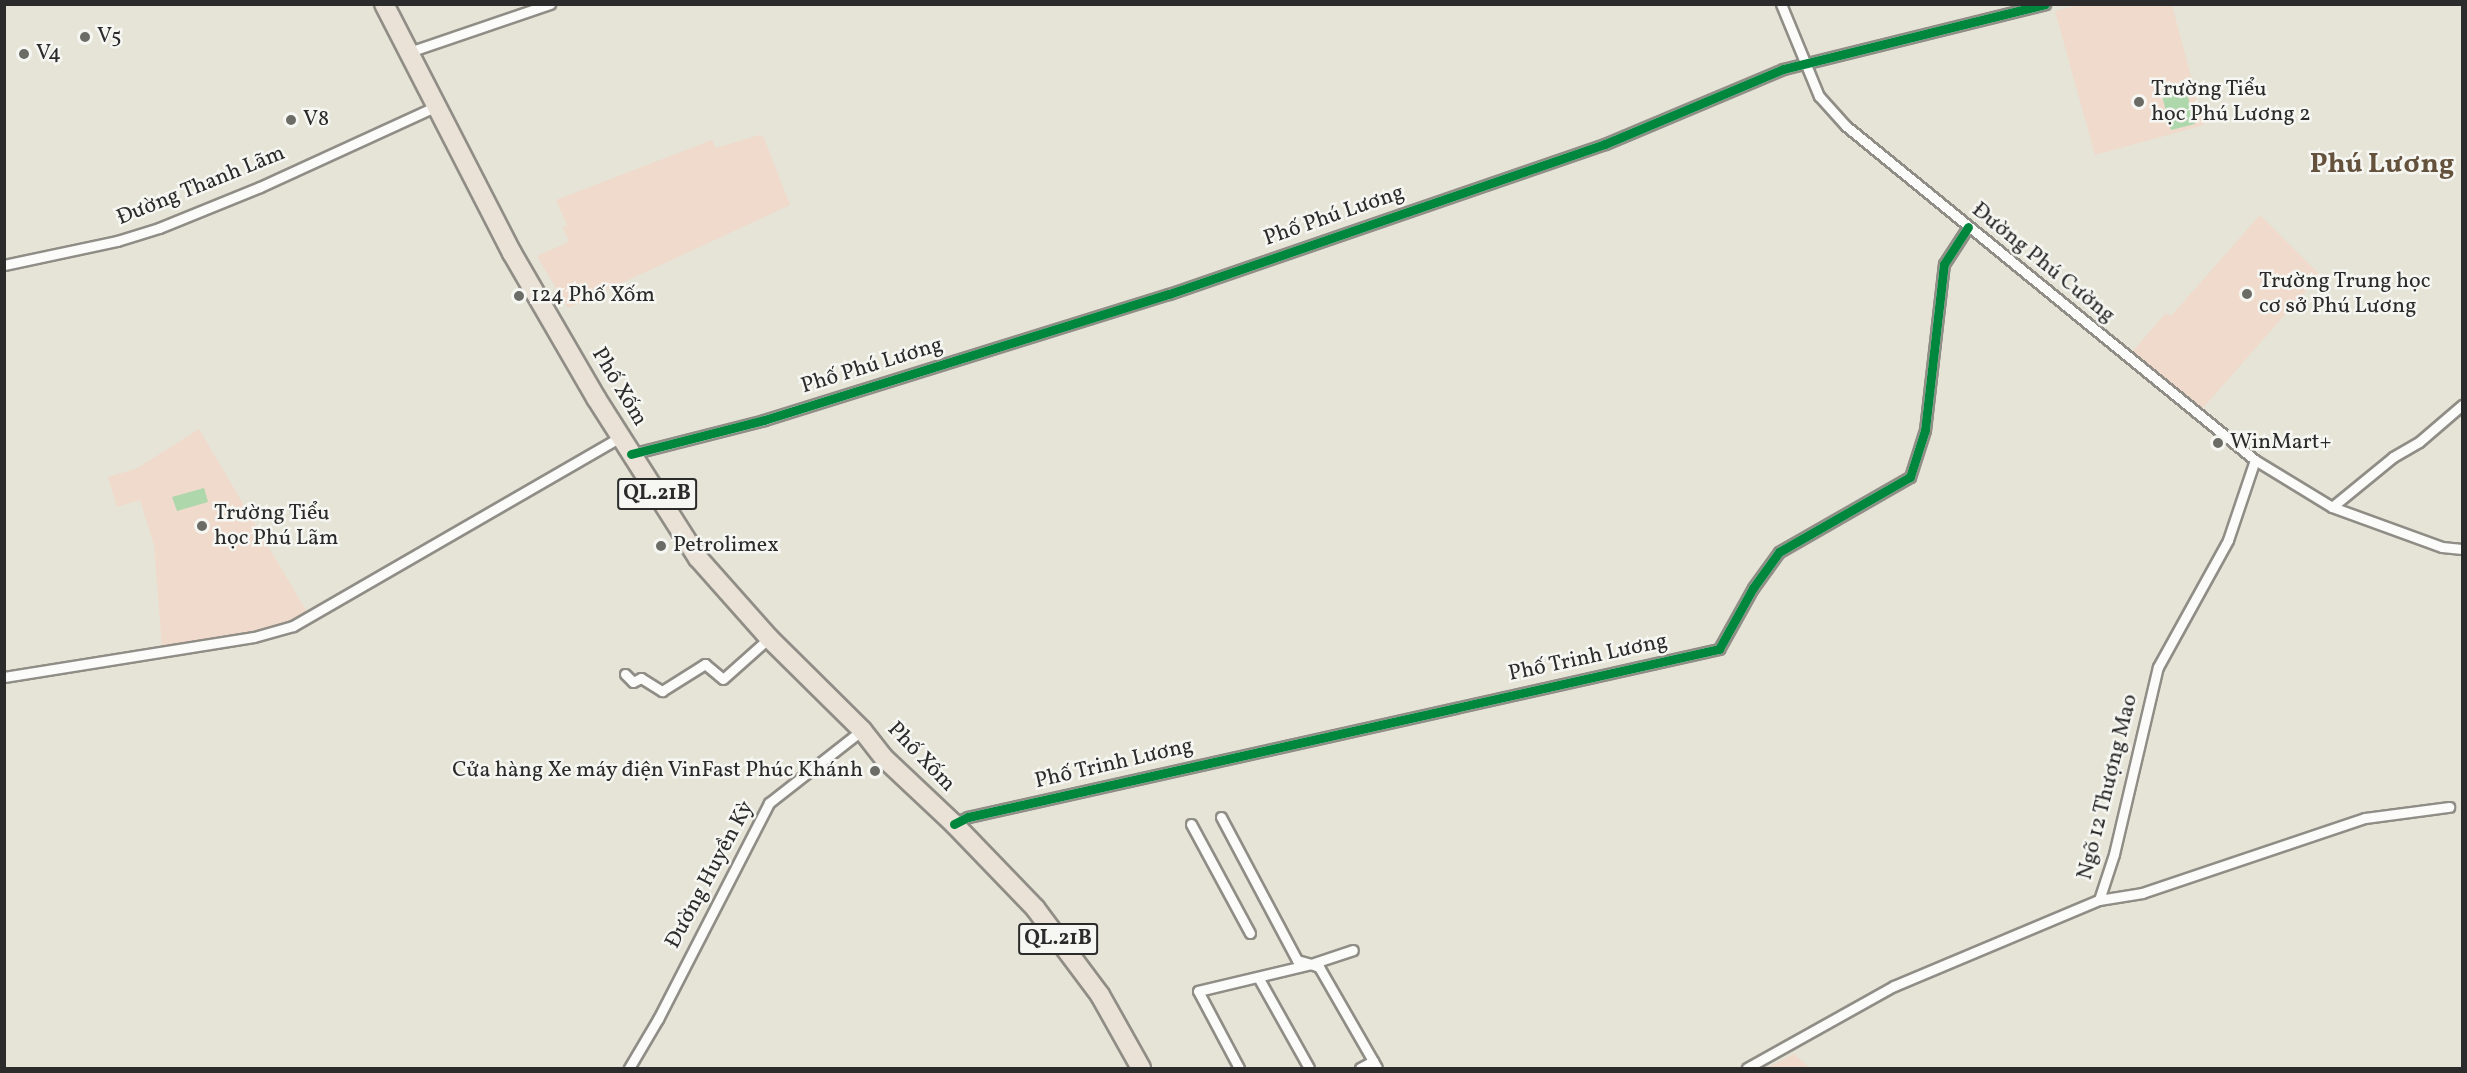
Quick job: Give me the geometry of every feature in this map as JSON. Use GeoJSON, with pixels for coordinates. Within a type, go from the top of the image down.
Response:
{"type":"FeatureCollection","features":[{"type":"Feature","properties":{"kind":"highway","name":"Phố Xốm"},"geometry":{"type":"LineString","coordinates":[[384,4],[512,253],[620,437],[698,558],[769,638],[862,730],[884,758],[954,824]]}},
{"type":"Feature","properties":{"kind":"highway","name":"QL.21B"},"geometry":{"type":"LineString","coordinates":[[954,824],[1035,908],[1100,995],[1141,1068]]}},
{"type":"Feature","properties":{"kind":"street"},"geometry":{"type":"LineString","coordinates":[[409,52],[550,4]]}},
{"type":"Feature","properties":{"kind":"street","name":"Đường Phú Cường"},"geometry":{"type":"LineString","coordinates":[[1781,4],[1819,96],[1846,126],[2255,460],[2332,507],[2442,547],[2463,549]]}},
{"type":"Feature","properties":{"kind":"street","name":"Phố Phú Lương"},"geometry":{"type":"LineString","coordinates":[[631,454],[764,420],[1169,294],[1605,144],[1783,69],[2045,4]]}},
{"type":"Feature","properties":{"kind":"street","name":"Đường Thanh Lãm"},"geometry":{"type":"LineString","coordinates":[[4,266],[117,241],[178,220],[260,187],[437,106]]}},
{"type":"Feature","properties":{"kind":"street","name":"Phố Trinh Lương"},"geometry":{"type":"LineString","coordinates":[[954,824],[968,817],[1719,649],[1753,588],[1779,552],[1910,477],[1925,430],[1944,264],[1968,227]]}},
{"type":"Feature","properties":{"kind":"street"},"geometry":{"type":"LineString","coordinates":[[2332,507],[2392,457],[2419,442],[2463,405]]}},
{"type":"Feature","properties":{"kind":"street"},"geometry":{"type":"LineString","coordinates":[[4,677],[254,637],[292,624],[620,437]]}},
{"type":"Feature","properties":{"kind":"street","name":"Ngõ 12 Thượng Mao"},"geometry":{"type":"LineString","coordinates":[[1747,1068],[1894,986],[2099,900],[2114,854],[2158,667],[2228,540],[2255,460]]}},
{"type":"Feature","properties":{"kind":"street"},"geometry":{"type":"LineString","coordinates":[[626,674],[633,682],[641,678],[662,691],[705,664],[723,679],[769,638]]}},
{"type":"Feature","properties":{"kind":"street","name":"Đường Huyền Kỳ"},"geometry":{"type":"LineString","coordinates":[[629,1068],[658,1019],[769,803],[862,730]]}},
{"type":"Feature","properties":{"kind":"street"},"geometry":{"type":"LineString","coordinates":[[2099,900],[2142,893],[2365,818],[2449,807]]}},
{"type":"Feature","properties":{"kind":"street"},"geometry":{"type":"LineString","coordinates":[[1221,817],[1297,960],[1319,967],[1375,1065],[1360,1068]]}},
{"type":"Feature","properties":{"kind":"street"},"geometry":{"type":"LineString","coordinates":[[1191,824],[1250,933]]}},
{"type":"Feature","properties":{"kind":"street"},"geometry":{"type":"LineString","coordinates":[[1239,1068],[1198,991],[1311,964],[1353,950]]}},
{"type":"Feature","properties":{"kind":"street"},"geometry":{"type":"LineString","coordinates":[[1258,978],[1309,1068]]}},
{"type":"Feature","properties":{"kind":"shaded area","name":"Trường Tiểu học Phú Lương 2"},"geometry":{"type":"Polygon","coordinates":[[[2080,5],[2172,5],[2204,125],[2095,155],[2055,11],[2080,5]]]}},
{"type":"Feature","properties":{"kind":"shaded area"},"geometry":{"type":"Polygon","coordinates":[[[759,135],[764,138],[790,205],[568,308],[537,256],[569,242],[563,228],[567,225],[556,200],[712,140],[716,148],[759,135]]]}},
{"type":"Feature","properties":{"kind":"shaded area","name":"Trường Trung học cơ sở Phú Lương"},"geometry":{"type":"Polygon","coordinates":[[[2260,215],[2320,275],[2202,409],[2132,352],[2166,313],[2171,316],[2260,215]]]}},
{"type":"Feature","properties":{"kind":"shaded area","name":"Trường Tiểu học Phú Lãm"},"geometry":{"type":"Polygon","coordinates":[[[199,429],[307,612],[266,631],[162,647],[154,545],[140,500],[117,507],[108,477],[136,469],[199,429]]]}},
{"type":"Feature","properties":{"kind":"shaded area"},"geometry":{"type":"Polygon","coordinates":[[[1794,1054],[1810,1068],[1766,1068],[1794,1054]]]}},
{"type":"Feature","properties":{"kind":"green space"},"geometry":{"type":"Polygon","coordinates":[[[2185,86],[2195,124],[2171,130],[2161,92],[2185,86]]]}},
{"type":"Feature","properties":{"kind":"green space"},"geometry":{"type":"Polygon","coordinates":[[[204,488],[208,502],[177,511],[172,497],[204,488]]]}},
{"type":"Feature","properties":{"kind":"cycle path"},"geometry":{"type":"LineString","coordinates":[[631,454],[764,420],[1169,294],[1605,144],[1783,69],[2045,4]]}},
{"type":"Feature","properties":{"kind":"cycle path"},"geometry":{"type":"LineString","coordinates":[[954,824],[968,817],[1719,649],[1753,588],[1779,552],[1910,477],[1925,430],[1944,264],[1968,227]]}},
{"type":"Feature","properties":{"kind":"place","name":"V5"},"geometry":{"type":"Point","coordinates":[85,37]}},
{"type":"Feature","properties":{"kind":"place","name":"V4"},"geometry":{"type":"Point","coordinates":[24,54]}},
{"type":"Feature","properties":{"kind":"place","name":"Trường Tiểu học Phú Lương 2"},"geometry":{"type":"Point","coordinates":[2139,102]}},
{"type":"Feature","properties":{"kind":"place","name":"V8"},"geometry":{"type":"Point","coordinates":[291,120]}},
{"type":"Feature","properties":{"kind":"place","name":"Trường Trung học cơ sở Phú Lương"},"geometry":{"type":"Point","coordinates":[2247,294]}},
{"type":"Feature","properties":{"kind":"place","name":"124 Phố Xốm"},"geometry":{"type":"Point","coordinates":[519,296]}},
{"type":"Feature","properties":{"kind":"place","name":"WinMart+"},"geometry":{"type":"Point","coordinates":[2218,443]}},
{"type":"Feature","properties":{"kind":"place","name":"Trường Tiểu học Phú Lãm"},"geometry":{"type":"Point","coordinates":[202,526]}},
{"type":"Feature","properties":{"kind":"place","name":"Petrolimex"},"geometry":{"type":"Point","coordinates":[661,546]}},
{"type":"Feature","properties":{"kind":"place","name":"Cửa hàng Xe máy điện VinFast Phúc Khánh"},"geometry":{"type":"Point","coordinates":[875,771]}},
{"type":"Feature","properties":{"kind":"district","name":"Phú Lương"},"geometry":{"type":"Point","coordinates":[2382,165]}}]}
